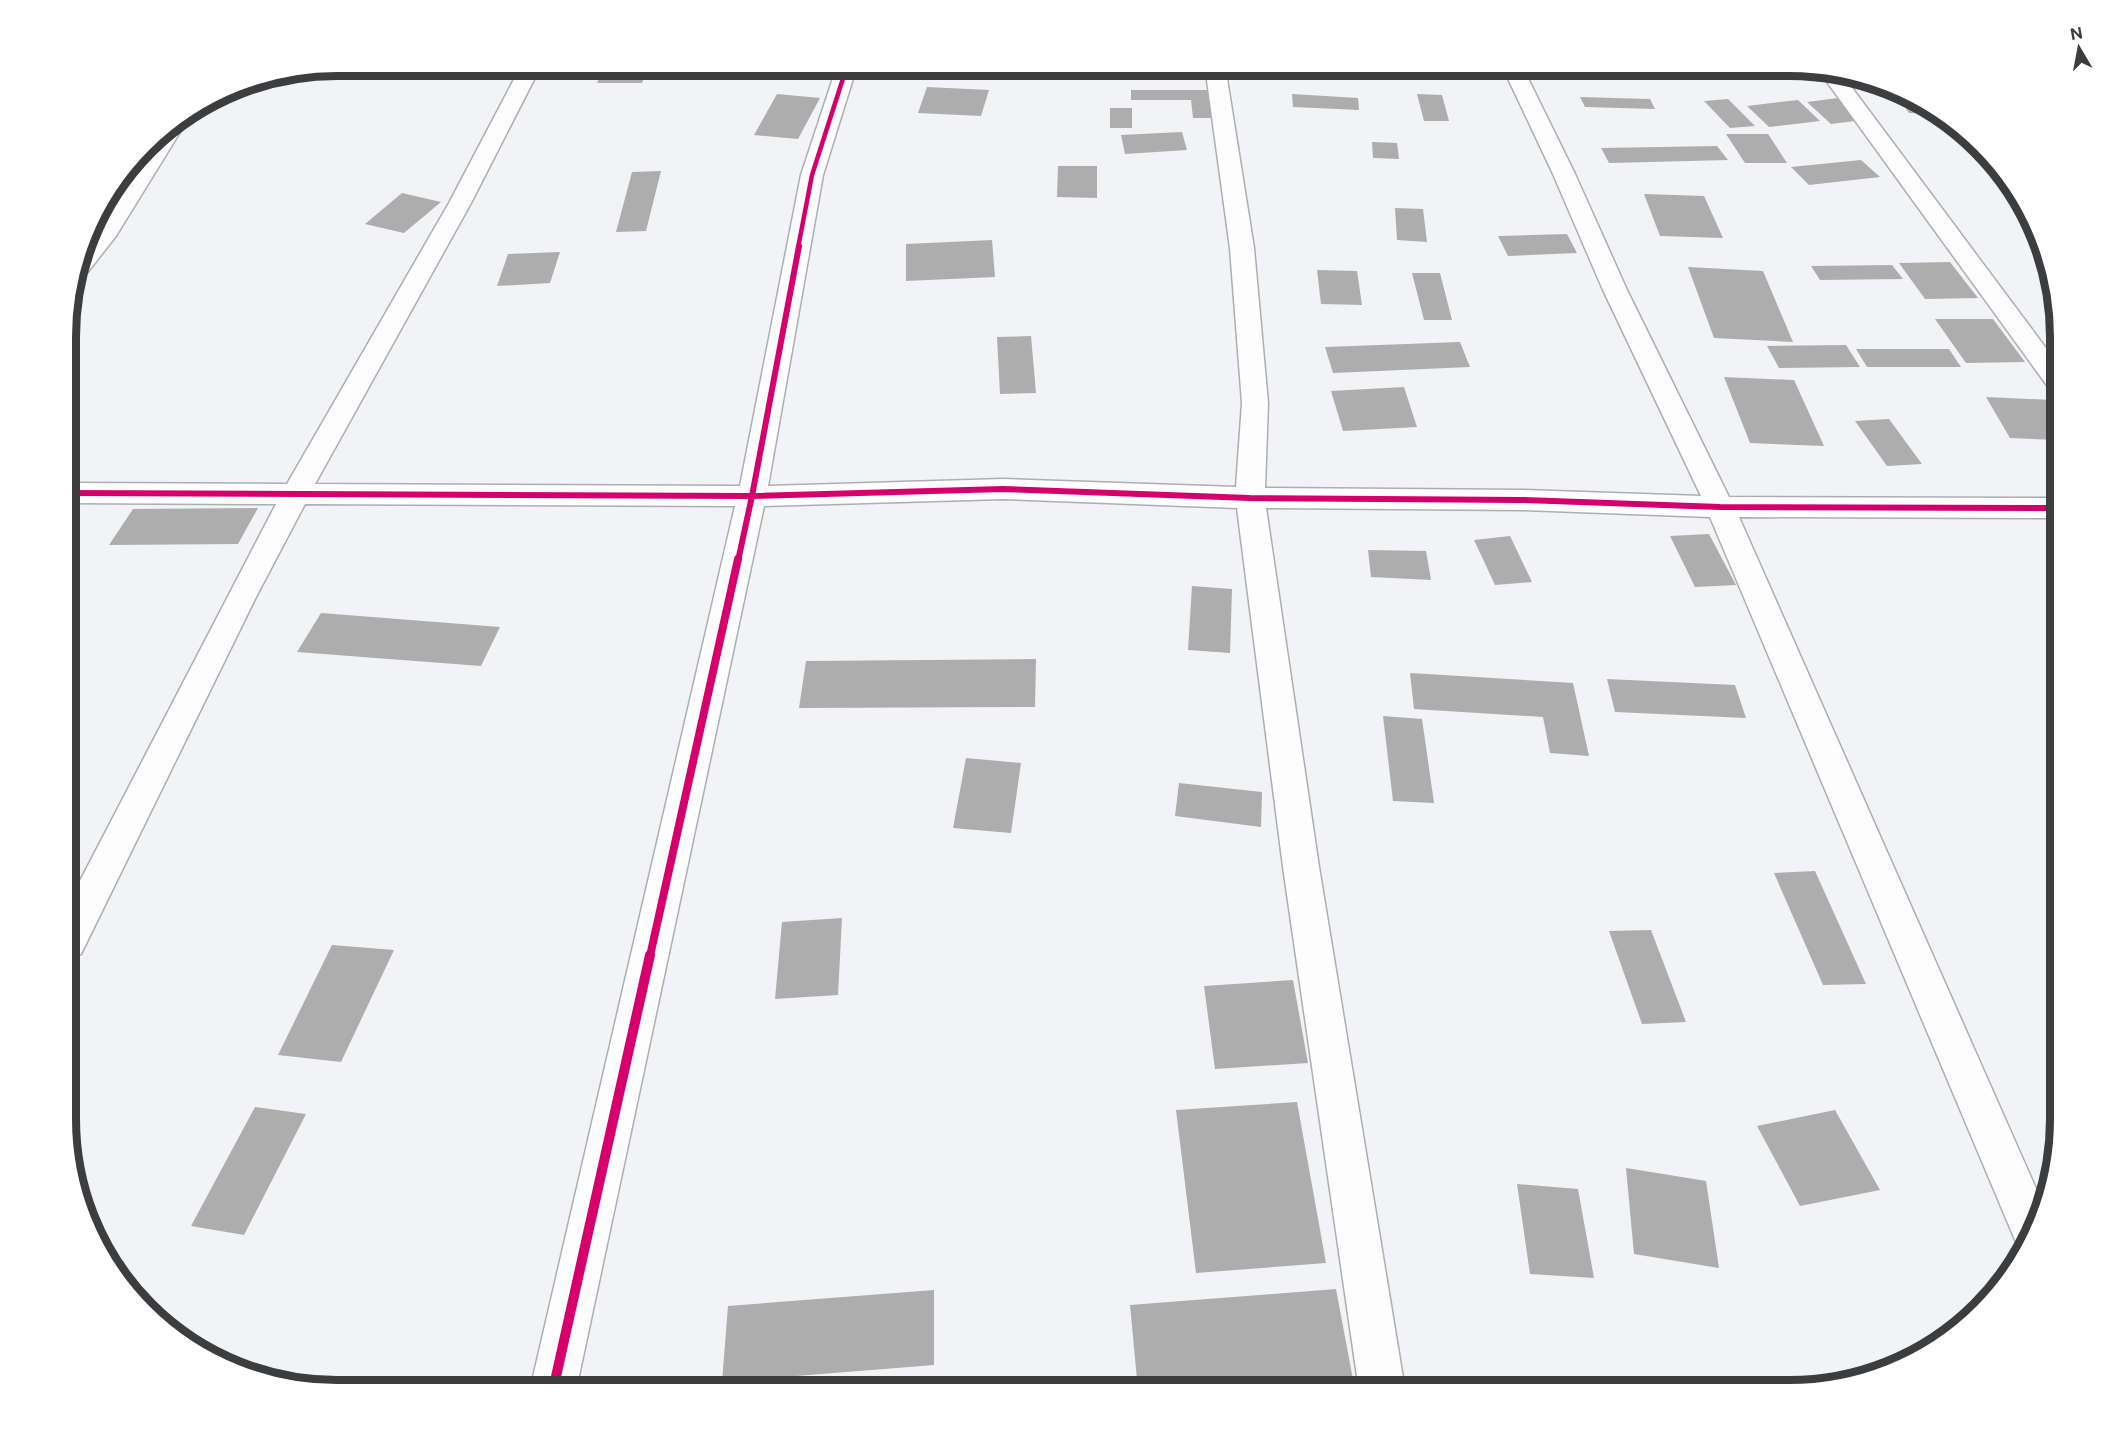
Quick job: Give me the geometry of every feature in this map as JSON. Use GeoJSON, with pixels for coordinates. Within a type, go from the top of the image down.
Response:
{"type":"FeatureCollection","features":[{"type":"Feature","properties":{"kind":"street"},"geometry":{"type":"LineString","coordinates":[[76,926],[241,597],[295,495],[460,203],[526,76]]}},
{"type":"Feature","properties":{"kind":"street"},"geometry":{"type":"LineString","coordinates":[[555,1380],[752,496],[812,175],[844,76]]}},
{"type":"Feature","properties":{"kind":"street"},"geometry":{"type":"LineString","coordinates":[[1216,76],[1242,248],[1255,403],[1250,498],[1301,867],[1380,1380]]}},
{"type":"Feature","properties":{"kind":"street"},"geometry":{"type":"LineString","coordinates":[[1517,76],[1564,174],[1615,290],[1720,507],[2029,1223]]}},
{"type":"Feature","properties":{"kind":"street"},"geometry":{"type":"LineString","coordinates":[[1837,81],[2050,371]]}},
{"type":"Feature","properties":{"kind":"street"},"geometry":{"type":"LineString","coordinates":[[90,254],[104,236],[161,145]]}},
{"type":"Feature","properties":{"kind":"street"},"geometry":{"type":"LineString","coordinates":[[76,493],[752,496],[1003,489],[1250,498],[1523,500],[1720,507],[2050,508]]}},
{"type":"Feature","properties":{"kind":"building"},"geometry":{"type":"Polygon","coordinates":[[[600,76],[645,76],[642,83],[597,83],[600,76]]]}},
{"type":"Feature","properties":{"kind":"building"},"geometry":{"type":"Polygon","coordinates":[[[1321,76],[1348,76],[1348,78],[1321,76]]]}},
{"type":"Feature","properties":{"kind":"building"},"geometry":{"type":"Polygon","coordinates":[[[927,87],[989,90],[981,116],[918,113],[927,87]]]}},
{"type":"Feature","properties":{"kind":"building"},"geometry":{"type":"Polygon","coordinates":[[[1131,90],[1209,90],[1212,118],[1193,118],[1191,100],[1131,100],[1131,90]]]}},
{"type":"Feature","properties":{"kind":"building"},"geometry":{"type":"Polygon","coordinates":[[[777,94],[820,98],[798,139],[754,135],[777,94]]]}},
{"type":"Feature","properties":{"kind":"building"},"geometry":{"type":"Polygon","coordinates":[[[1292,94],[1358,98],[1359,110],[1293,107],[1292,94]]]}},
{"type":"Feature","properties":{"kind":"building"},"geometry":{"type":"Polygon","coordinates":[[[1417,94],[1442,95],[1449,121],[1424,121],[1417,94]]]}},
{"type":"Feature","properties":{"kind":"building"},"geometry":{"type":"Polygon","coordinates":[[[1580,97],[1650,99],[1655,109],[1585,107],[1580,97]]]}},
{"type":"Feature","properties":{"kind":"building"},"geometry":{"type":"Polygon","coordinates":[[[1838,98],[1863,120],[1831,124],[1807,102],[1838,98]]]}},
{"type":"Feature","properties":{"kind":"building"},"geometry":{"type":"Polygon","coordinates":[[[1728,99],[1755,126],[1730,128],[1704,101],[1728,99]]]}},
{"type":"Feature","properties":{"kind":"building"},"geometry":{"type":"Polygon","coordinates":[[[1798,100],[1820,121],[1769,127],[1747,106],[1798,100]]]}},
{"type":"Feature","properties":{"kind":"building"},"geometry":{"type":"Polygon","coordinates":[[[1901,101],[1924,113],[1909,113],[1901,101]]]}},
{"type":"Feature","properties":{"kind":"building"},"geometry":{"type":"Polygon","coordinates":[[[1110,108],[1132,108],[1132,128],[1110,128],[1110,108]]]}},
{"type":"Feature","properties":{"kind":"building"},"geometry":{"type":"Polygon","coordinates":[[[1182,132],[1187,150],[1125,154],[1121,135],[1182,132]]]}},
{"type":"Feature","properties":{"kind":"building"},"geometry":{"type":"Polygon","coordinates":[[[1726,134],[1768,134],[1787,163],[1745,163],[1726,134]]]}},
{"type":"Feature","properties":{"kind":"building"},"geometry":{"type":"Polygon","coordinates":[[[1372,142],[1397,143],[1399,159],[1373,158],[1372,142]]]}},
{"type":"Feature","properties":{"kind":"building"},"geometry":{"type":"Polygon","coordinates":[[[1717,146],[1728,160],[1609,163],[1601,148],[1717,146]]]}},
{"type":"Feature","properties":{"kind":"building"},"geometry":{"type":"Polygon","coordinates":[[[1861,160],[1880,177],[1809,185],[1791,167],[1861,160]]]}},
{"type":"Feature","properties":{"kind":"building"},"geometry":{"type":"Polygon","coordinates":[[[1058,166],[1097,166],[1097,198],[1057,197],[1058,166]]]}},
{"type":"Feature","properties":{"kind":"building"},"geometry":{"type":"Polygon","coordinates":[[[661,171],[646,231],[616,232],[632,172],[661,171]]]}},
{"type":"Feature","properties":{"kind":"building"},"geometry":{"type":"Polygon","coordinates":[[[402,193],[441,202],[404,233],[365,224],[402,193]]]}},
{"type":"Feature","properties":{"kind":"building"},"geometry":{"type":"Polygon","coordinates":[[[1644,194],[1704,196],[1723,238],[1660,236],[1644,194]]]}},
{"type":"Feature","properties":{"kind":"building"},"geometry":{"type":"Polygon","coordinates":[[[1395,208],[1423,209],[1427,242],[1397,240],[1395,208]]]}},
{"type":"Feature","properties":{"kind":"building"},"geometry":{"type":"Polygon","coordinates":[[[1567,234],[1577,253],[1508,256],[1498,236],[1567,234]]]}},
{"type":"Feature","properties":{"kind":"building"},"geometry":{"type":"Polygon","coordinates":[[[992,240],[995,277],[906,281],[906,244],[992,240]]]}},
{"type":"Feature","properties":{"kind":"building"},"geometry":{"type":"Polygon","coordinates":[[[560,252],[550,283],[497,286],[508,254],[560,252]]]}},
{"type":"Feature","properties":{"kind":"building"},"geometry":{"type":"Polygon","coordinates":[[[1950,262],[1978,298],[1925,299],[1899,263],[1950,262]]]}},
{"type":"Feature","properties":{"kind":"building"},"geometry":{"type":"Polygon","coordinates":[[[1892,265],[1903,279],[1820,280],[1811,266],[1892,265]]]}},
{"type":"Feature","properties":{"kind":"building"},"geometry":{"type":"Polygon","coordinates":[[[1688,267],[1763,271],[1793,342],[1714,338],[1688,267]]]}},
{"type":"Feature","properties":{"kind":"building"},"geometry":{"type":"Polygon","coordinates":[[[1317,270],[1357,271],[1362,305],[1321,304],[1317,270]]]}},
{"type":"Feature","properties":{"kind":"building"},"geometry":{"type":"Polygon","coordinates":[[[1412,273],[1440,273],[1452,320],[1424,320],[1412,273]]]}},
{"type":"Feature","properties":{"kind":"building"},"geometry":{"type":"Polygon","coordinates":[[[1935,319],[1993,319],[2025,362],[1966,363],[1935,319]]]}},
{"type":"Feature","properties":{"kind":"building"},"geometry":{"type":"Polygon","coordinates":[[[1031,336],[1036,393],[1000,394],[997,337],[1031,336]]]}},
{"type":"Feature","properties":{"kind":"building"},"geometry":{"type":"Polygon","coordinates":[[[1460,342],[1470,367],[1333,373],[1325,347],[1460,342]]]}},
{"type":"Feature","properties":{"kind":"building"},"geometry":{"type":"Polygon","coordinates":[[[1846,345],[1860,367],[1779,368],[1767,346],[1846,345]]]}},
{"type":"Feature","properties":{"kind":"building"},"geometry":{"type":"Polygon","coordinates":[[[1856,349],[1949,349],[1961,367],[1867,367],[1856,349]]]}},
{"type":"Feature","properties":{"kind":"building"},"geometry":{"type":"Polygon","coordinates":[[[1724,377],[1794,380],[1824,446],[1750,443],[1724,377]]]}},
{"type":"Feature","properties":{"kind":"building"},"geometry":{"type":"Polygon","coordinates":[[[1404,387],[1417,427],[1343,431],[1331,391],[1404,387]]]}},
{"type":"Feature","properties":{"kind":"building"},"geometry":{"type":"Polygon","coordinates":[[[1986,397],[2050,400],[2050,440],[2010,438],[1986,397]]]}},
{"type":"Feature","properties":{"kind":"building"},"geometry":{"type":"Polygon","coordinates":[[[1889,419],[1922,464],[1887,466],[1855,421],[1889,419]]]}},
{"type":"Feature","properties":{"kind":"building"},"geometry":{"type":"Polygon","coordinates":[[[258,508],[238,544],[109,545],[133,509],[258,508]]]}},
{"type":"Feature","properties":{"kind":"building"},"geometry":{"type":"Polygon","coordinates":[[[1709,534],[1736,585],[1695,587],[1670,536],[1709,534]]]}},
{"type":"Feature","properties":{"kind":"building"},"geometry":{"type":"Polygon","coordinates":[[[1510,536],[1532,582],[1495,585],[1474,540],[1510,536]]]}},
{"type":"Feature","properties":{"kind":"building"},"geometry":{"type":"Polygon","coordinates":[[[1368,550],[1426,551],[1431,580],[1371,577],[1368,550]]]}},
{"type":"Feature","properties":{"kind":"building"},"geometry":{"type":"Polygon","coordinates":[[[1192,586],[1232,589],[1230,653],[1188,650],[1192,586]]]}},
{"type":"Feature","properties":{"kind":"building"},"geometry":{"type":"Polygon","coordinates":[[[321,613],[500,627],[481,666],[297,652],[321,613]]]}},
{"type":"Feature","properties":{"kind":"building"},"geometry":{"type":"Polygon","coordinates":[[[1036,659],[1035,707],[799,708],[806,661],[1036,659]]]}},
{"type":"Feature","properties":{"kind":"building"},"geometry":{"type":"Polygon","coordinates":[[[1410,673],[1573,683],[1589,756],[1550,753],[1543,717],[1414,709],[1410,673]]]}},
{"type":"Feature","properties":{"kind":"building"},"geometry":{"type":"Polygon","coordinates":[[[1607,679],[1735,685],[1746,718],[1615,712],[1607,679]]]}},
{"type":"Feature","properties":{"kind":"building"},"geometry":{"type":"Polygon","coordinates":[[[1383,716],[1422,719],[1434,803],[1393,801],[1383,716]]]}},
{"type":"Feature","properties":{"kind":"building"},"geometry":{"type":"Polygon","coordinates":[[[966,758],[1021,763],[1011,833],[953,828],[966,758]]]}},
{"type":"Feature","properties":{"kind":"building"},"geometry":{"type":"Polygon","coordinates":[[[1179,783],[1262,792],[1261,827],[1175,816],[1179,783]]]}},
{"type":"Feature","properties":{"kind":"building"},"geometry":{"type":"Polygon","coordinates":[[[1815,871],[1866,984],[1823,985],[1774,873],[1815,871]]]}},
{"type":"Feature","properties":{"kind":"building"},"geometry":{"type":"Polygon","coordinates":[[[842,918],[838,995],[775,999],[782,922],[842,918]]]}},
{"type":"Feature","properties":{"kind":"building"},"geometry":{"type":"Polygon","coordinates":[[[1651,930],[1686,1022],[1642,1024],[1609,931],[1651,930]]]}},
{"type":"Feature","properties":{"kind":"building"},"geometry":{"type":"Polygon","coordinates":[[[332,945],[394,950],[341,1062],[278,1055],[332,945]]]}},
{"type":"Feature","properties":{"kind":"building"},"geometry":{"type":"Polygon","coordinates":[[[1293,980],[1308,1063],[1215,1069],[1204,986],[1293,980]]]}},
{"type":"Feature","properties":{"kind":"building"},"geometry":{"type":"Polygon","coordinates":[[[1297,1102],[1326,1263],[1196,1273],[1176,1110],[1297,1102]]]}},
{"type":"Feature","properties":{"kind":"building"},"geometry":{"type":"Polygon","coordinates":[[[255,1107],[306,1114],[244,1235],[191,1226],[255,1107]]]}},
{"type":"Feature","properties":{"kind":"building"},"geometry":{"type":"Polygon","coordinates":[[[1835,1110],[1880,1190],[1800,1206],[1757,1126],[1835,1110]]]}},
{"type":"Feature","properties":{"kind":"building"},"geometry":{"type":"Polygon","coordinates":[[[1626,1168],[1706,1181],[1719,1268],[1634,1254],[1626,1168]]]}},
{"type":"Feature","properties":{"kind":"building"},"geometry":{"type":"Polygon","coordinates":[[[1517,1184],[1578,1189],[1594,1278],[1530,1274],[1517,1184]]]}},
{"type":"Feature","properties":{"kind":"building"},"geometry":{"type":"Polygon","coordinates":[[[1336,1289],[1353,1380],[1137,1380],[1130,1305],[1336,1289]]]}},
{"type":"Feature","properties":{"kind":"building"},"geometry":{"type":"Polygon","coordinates":[[[934,1290],[934,1365],[722,1380],[728,1306],[934,1290]]]}},
{"type":"Feature","properties":{"kind":"cycle path"},"geometry":{"type":"LineString","coordinates":[[555,1380],[752,496],[812,175],[844,76]]}},
{"type":"Feature","properties":{"kind":"cycle path"},"geometry":{"type":"LineString","coordinates":[[76,493],[752,496],[1003,489],[1250,498],[1523,500],[1720,507],[2050,508]]}}]}
